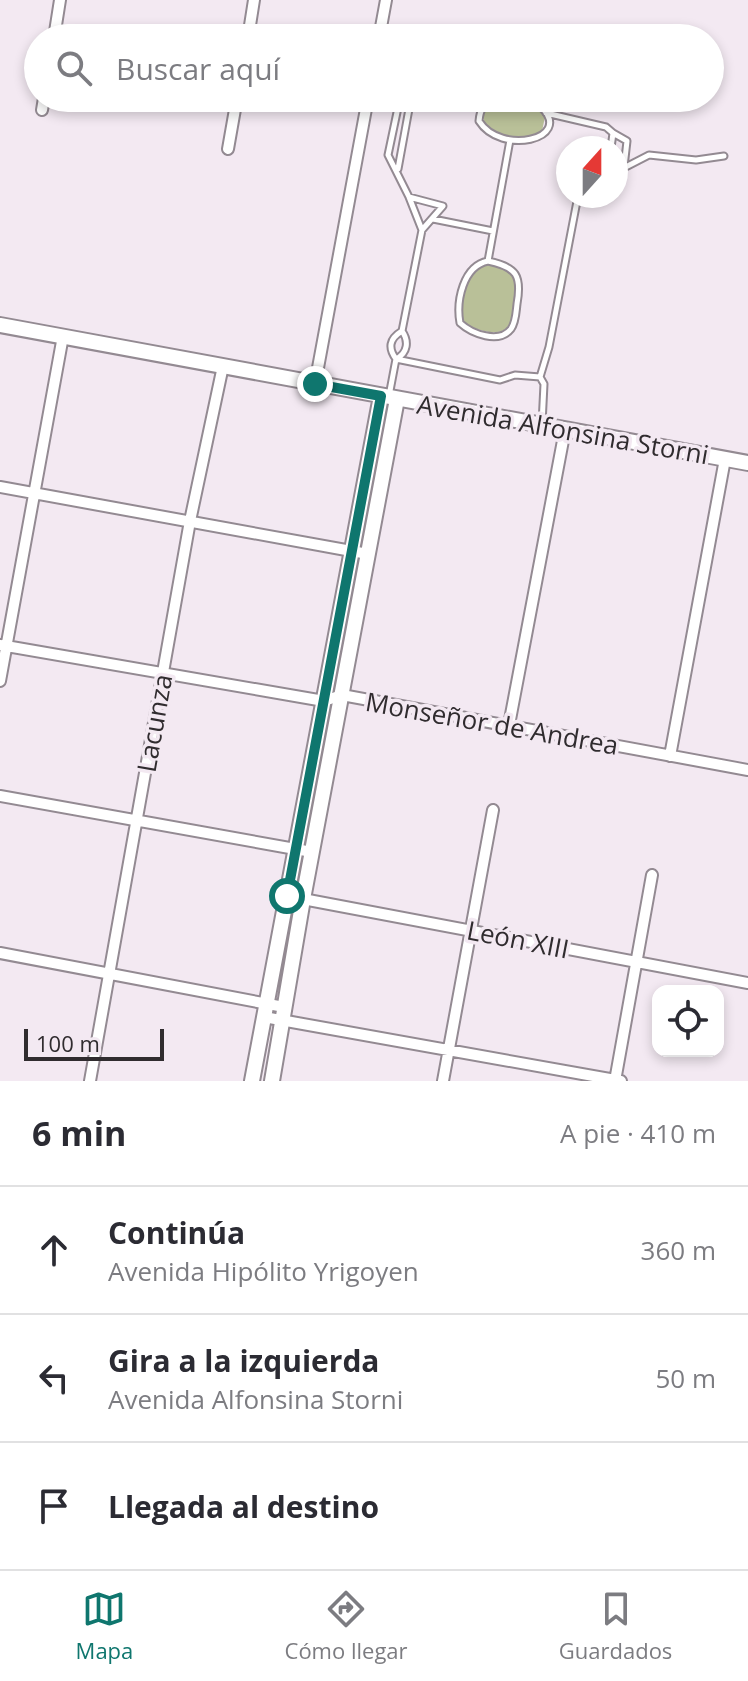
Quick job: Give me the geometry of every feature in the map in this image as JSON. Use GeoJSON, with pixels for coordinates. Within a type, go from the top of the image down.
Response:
{"type":"FeatureCollection","features":[{"type":"Feature","properties":{"kind":"main road","name":"Avenida Alfonsina Storni"},"geometry":{"type":"LineString","coordinates":[[0,325],[748,463]]}},
{"type":"Feature","properties":{"kind":"main road"},"geometry":{"type":"LineString","coordinates":[[252,1081],[352,551],[389,397]]}},
{"type":"Feature","properties":{"kind":"main road"},"geometry":{"type":"LineString","coordinates":[[272,1081],[368,554],[389,397]]}},
{"type":"Feature","properties":{"kind":"street"},"geometry":{"type":"LineString","coordinates":[[56,24],[60,0]]}},
{"type":"Feature","properties":{"kind":"street"},"geometry":{"type":"LineString","coordinates":[[250,24],[254,0]]}},
{"type":"Feature","properties":{"kind":"street"},"geometry":{"type":"LineString","coordinates":[[382,24],[386,0]]}},
{"type":"Feature","properties":{"kind":"street"},"geometry":{"type":"LineString","coordinates":[[228,149],[235,112]]}},
{"type":"Feature","properties":{"kind":"street"},"geometry":{"type":"LineString","coordinates":[[315,384],[365,112]]}},
{"type":"Feature","properties":{"kind":"street"},"geometry":{"type":"LineString","coordinates":[[0,681],[3,646],[35,494],[63,336]]}},
{"type":"Feature","properties":{"kind":"street","name":"Lacunza"},"geometry":{"type":"LineString","coordinates":[[90,1081],[190,521],[223,366]]}},
{"type":"Feature","properties":{"kind":"street"},"geometry":{"type":"LineString","coordinates":[[509,725],[565,430]]}},
{"type":"Feature","properties":{"kind":"street"},"geometry":{"type":"LineString","coordinates":[[670,756],[725,459]]}},
{"type":"Feature","properties":{"kind":"street"},"geometry":{"type":"LineString","coordinates":[[0,487],[368,554]]}},
{"type":"Feature","properties":{"kind":"street","name":"Monseñor de Andrea"},"geometry":{"type":"LineString","coordinates":[[3,646],[324,701],[342,695],[748,770]]}},
{"type":"Feature","properties":{"kind":"street"},"geometry":{"type":"LineString","coordinates":[[0,796],[312,852]]}},
{"type":"Feature","properties":{"kind":"street"},"geometry":{"type":"LineString","coordinates":[[443,1081],[493,810]]}},
{"type":"Feature","properties":{"kind":"street"},"geometry":{"type":"LineString","coordinates":[[615,1080],[652,875]]}},
{"type":"Feature","properties":{"kind":"street","name":"León XIII"},"geometry":{"type":"LineString","coordinates":[[287,896],[748,983]]}},
{"type":"Feature","properties":{"kind":"street"},"geometry":{"type":"LineString","coordinates":[[0,953],[109,973],[449,1050],[621,1081]]}},
{"type":"Feature","properties":{"kind":"lane"},"geometry":{"type":"LineString","coordinates":[[397,112],[388,155],[422,230]]}},
{"type":"Feature","properties":{"kind":"lane"},"geometry":{"type":"LineString","coordinates":[[397,170],[408,112]]}},
{"type":"Feature","properties":{"kind":"lane"},"geometry":{"type":"LineString","coordinates":[[480,112],[479,121],[485,130],[523,142],[544,134],[549,120],[546,113]]}},
{"type":"Feature","properties":{"kind":"lane"},"geometry":{"type":"LineString","coordinates":[[546,113],[598,123],[618,136]]}},
{"type":"Feature","properties":{"kind":"lane"},"geometry":{"type":"LineString","coordinates":[[488,261],[510,140]]}},
{"type":"Feature","properties":{"kind":"lane"},"geometry":{"type":"LineString","coordinates":[[628,166],[649,155],[696,160],[724,156]]}},
{"type":"Feature","properties":{"kind":"lane"},"geometry":{"type":"LineString","coordinates":[[396,359],[402,356],[406,348],[407,341],[402,331],[422,230],[443,206],[409,197]]}},
{"type":"Feature","properties":{"kind":"lane"},"geometry":{"type":"LineString","coordinates":[[542,425],[544,384],[540,377],[549,347],[576,208]]}},
{"type":"Feature","properties":{"kind":"lane"},"geometry":{"type":"LineString","coordinates":[[432,219],[493,231]]}},
{"type":"Feature","properties":{"kind":"lane"},"geometry":{"type":"LineString","coordinates":[[488,261],[506,267],[521,285],[514,323],[510,330],[495,336],[466,329],[460,323],[459,316],[468,274],[473,266],[488,261]]}},
{"type":"Feature","properties":{"kind":"lane"},"geometry":{"type":"LineString","coordinates":[[389,397],[396,359],[391,345],[393,338],[402,331]]}},
{"type":"Feature","properties":{"kind":"lane"},"geometry":{"type":"LineString","coordinates":[[396,359],[500,380],[515,375],[540,377]]}},
{"type":"Feature","properties":{"kind":"green space"},"geometry":{"type":"Polygon","coordinates":[[[485,112],[540,112],[545,117],[542,131],[529,137],[515,138],[488,129],[483,118],[485,112]]]}},
{"type":"Feature","properties":{"kind":"green space"},"geometry":{"type":"Polygon","coordinates":[[[489,264],[507,269],[518,286],[512,320],[503,331],[484,331],[470,326],[461,312],[463,296],[471,278],[482,266],[489,264]]]}},
{"type":"Feature","properties":{"kind":"route"},"geometry":{"type":"LineString","coordinates":[[287,896],[381,396],[315,384]]}}]}
